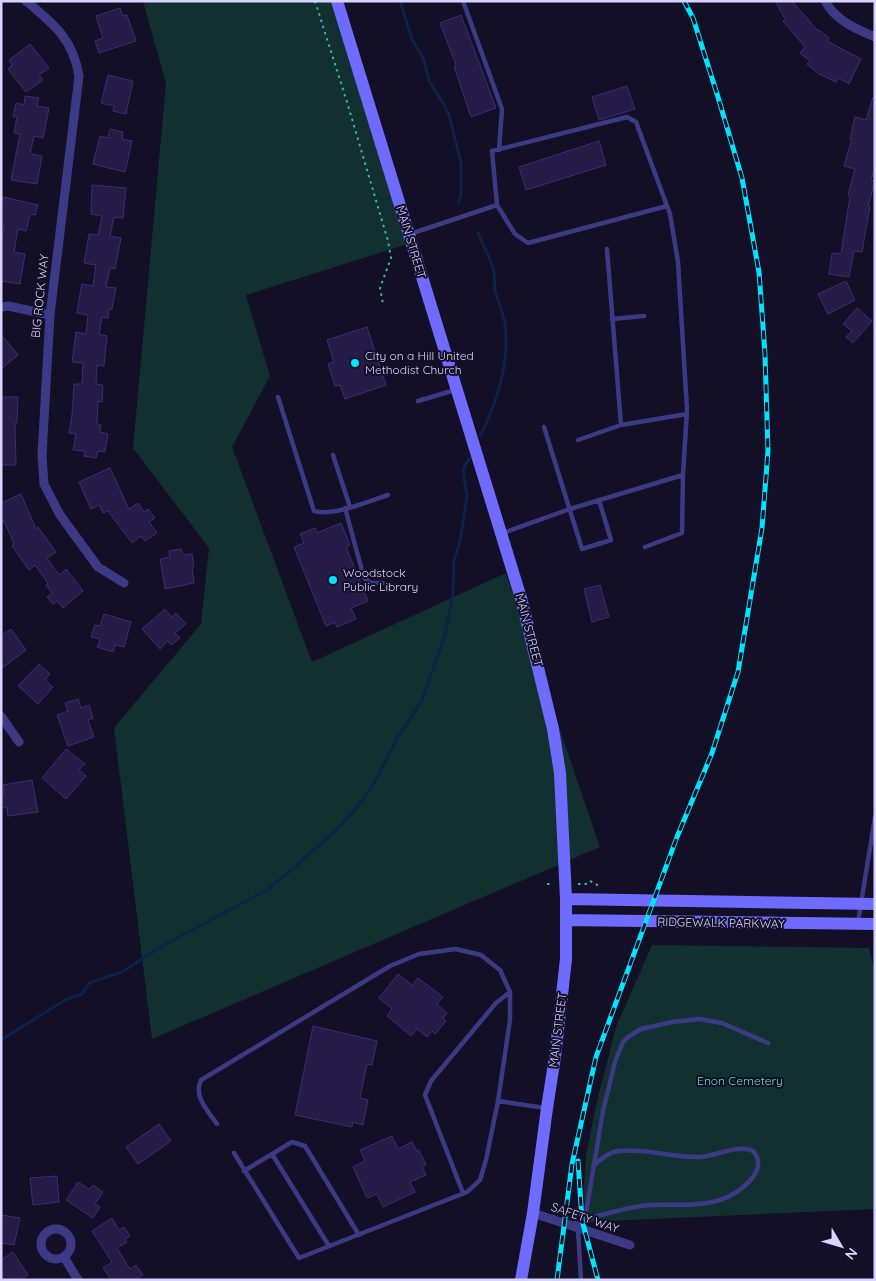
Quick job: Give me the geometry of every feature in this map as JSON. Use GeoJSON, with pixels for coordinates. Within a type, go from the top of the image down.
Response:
{"type":"FeatureCollection","features":[{"type":"Feature","properties":{"kind":"main road","name":"MAIN STREET"},"geometry":{"type":"LineString","coordinates":[[337,1],[521,598],[553,729],[562,807],[566,898],[562,1001],[533,1213],[521,1280]]}},
{"type":"Feature","properties":{"kind":"main road","name":"RIDGEWALK PARKWAY"},"geometry":{"type":"LineString","coordinates":[[566,898],[875,904]]}},
{"type":"Feature","properties":{"kind":"main road","name":"RIDGEWALK PARKWAY"},"geometry":{"type":"LineString","coordinates":[[566,920],[875,924]]}},
{"type":"Feature","properties":{"kind":"street","name":"BIG ROCK WAY"},"geometry":{"type":"LineString","coordinates":[[26,1],[47,18],[64,37],[76,59],[78,76],[50,315],[42,455],[44,484],[60,515],[98,567],[124,583]]}},
{"type":"Feature","properties":{"kind":"street"},"geometry":{"type":"LineString","coordinates":[[825,1],[828,8],[844,22],[875,37]]}},
{"type":"Feature","properties":{"kind":"street"},"geometry":{"type":"LineString","coordinates":[[1,307],[8,306],[50,315]]}},
{"type":"Feature","properties":{"kind":"street"},"geometry":{"type":"LineString","coordinates":[[1,716],[19,742]]}},
{"type":"Feature","properties":{"kind":"street","name":"SAFETY WAY"},"geometry":{"type":"LineString","coordinates":[[533,1213],[630,1246]]}},
{"type":"Feature","properties":{"kind":"street"},"geometry":{"type":"LineString","coordinates":[[64,1257],[78,1280]]}},
{"type":"Feature","properties":{"kind":"lane"},"geometry":{"type":"LineString","coordinates":[[463,1],[502,109],[499,150]]}},
{"type":"Feature","properties":{"kind":"lane"},"geometry":{"type":"LineString","coordinates":[[646,546],[682,533],[687,414],[678,262],[670,214],[636,122],[627,117],[492,151],[497,205],[515,234],[528,243],[667,206]]}},
{"type":"Feature","properties":{"kind":"lane"},"geometry":{"type":"LineString","coordinates":[[409,234],[497,205]]}},
{"type":"Feature","properties":{"kind":"lane"},"geometry":{"type":"LineString","coordinates":[[607,249],[621,425]]}},
{"type":"Feature","properties":{"kind":"lane"},"geometry":{"type":"LineString","coordinates":[[612,319],[644,316]]}},
{"type":"Feature","properties":{"kind":"lane"},"geometry":{"type":"LineString","coordinates":[[418,401],[457,389]]}},
{"type":"Feature","properties":{"kind":"lane"},"geometry":{"type":"LineString","coordinates":[[278,397],[314,511],[320,513],[350,507],[388,495]]}},
{"type":"Feature","properties":{"kind":"lane"},"geometry":{"type":"LineString","coordinates":[[578,440],[621,425],[687,414]]}},
{"type":"Feature","properties":{"kind":"lane"},"geometry":{"type":"LineString","coordinates":[[544,427],[582,549],[611,540],[599,500]]}},
{"type":"Feature","properties":{"kind":"lane"},"geometry":{"type":"LineString","coordinates":[[334,455],[350,507]]}},
{"type":"Feature","properties":{"kind":"lane"},"geometry":{"type":"LineString","coordinates":[[501,534],[570,509],[683,475]]}},
{"type":"Feature","properties":{"kind":"lane"},"geometry":{"type":"LineString","coordinates":[[344,508],[364,578],[371,583],[382,584]]}},
{"type":"Feature","properties":{"kind":"lane"},"geometry":{"type":"LineString","coordinates":[[858,924],[875,817]]}},
{"type":"Feature","properties":{"kind":"lane"},"geometry":{"type":"LineString","coordinates":[[217,1124],[198,1095],[197,1087],[200,1080],[390,966],[419,954],[456,949],[481,955],[500,970],[510,992],[510,1020],[498,1101],[480,1180],[463,1194],[299,1258],[234,1153]]}},
{"type":"Feature","properties":{"kind":"lane"},"geometry":{"type":"LineString","coordinates":[[463,1194],[424,1095],[431,1081],[496,1003],[510,992]]}},
{"type":"Feature","properties":{"kind":"lane"},"geometry":{"type":"LineString","coordinates":[[585,1219],[603,1111],[615,1062],[623,1042],[628,1037],[641,1029],[672,1022],[699,1019],[722,1023],[768,1044]]}},
{"type":"Feature","properties":{"kind":"lane"},"geometry":{"type":"LineString","coordinates":[[498,1101],[546,1108]]}},
{"type":"Feature","properties":{"kind":"lane"},"geometry":{"type":"LineString","coordinates":[[244,1171],[292,1142],[305,1146],[359,1235]]}},
{"type":"Feature","properties":{"kind":"lane"},"geometry":{"type":"LineString","coordinates":[[581,1280],[575,1228],[576,1222],[650,1205],[697,1205],[721,1200],[735,1193],[751,1180],[758,1167],[758,1160],[753,1151],[741,1149],[719,1155],[698,1157],[619,1151],[606,1156],[593,1166]]}},
{"type":"Feature","properties":{"kind":"lane"},"geometry":{"type":"LineString","coordinates":[[272,1154],[329,1246]]}},
{"type":"Feature","properties":{"kind":"path"},"geometry":{"type":"LineString","coordinates":[[315,1],[348,102],[388,241],[391,258],[380,288],[382,304]]}},
{"type":"Feature","properties":{"kind":"green space"},"geometry":{"type":"Polygon","coordinates":[[[143,1],[333,1],[408,244],[246,295],[270,376],[232,447],[312,662],[506,573],[600,847],[152,1039],[114,728],[201,624],[209,548],[133,448],[166,83],[143,1]]]}},
{"type":"Feature","properties":{"kind":"green space","name":"Enon Cemetery"},"geometry":{"type":"Polygon","coordinates":[[[652,945],[869,948],[875,973],[875,1209],[585,1222],[584,1187],[586,1155],[597,1101],[616,1027],[652,945]]]}},
{"type":"Feature","properties":{"kind":"building"},"geometry":{"type":"Polygon","coordinates":[[[775,1],[792,1],[818,31],[829,38],[827,41],[861,59],[849,84],[838,78],[836,82],[819,74],[807,64],[810,61],[800,53],[805,47],[783,21],[785,19],[775,1]]]}},
{"type":"Feature","properties":{"kind":"building"},"geometry":{"type":"Polygon","coordinates":[[[120,8],[123,16],[127,15],[136,41],[99,53],[95,41],[103,38],[96,16],[120,8]]]}},
{"type":"Feature","properties":{"kind":"building"},"geometry":{"type":"Polygon","coordinates":[[[461,15],[496,108],[471,117],[454,66],[456,65],[440,23],[461,15]]]}},
{"type":"Feature","properties":{"kind":"building"},"geometry":{"type":"Polygon","coordinates":[[[30,44],[49,68],[39,75],[43,80],[26,92],[8,69],[12,65],[9,60],[30,44]]]}},
{"type":"Feature","properties":{"kind":"building"},"geometry":{"type":"Polygon","coordinates":[[[108,75],[133,81],[126,114],[113,111],[114,106],[101,103],[108,75]]]}},
{"type":"Feature","properties":{"kind":"building"},"geometry":{"type":"Polygon","coordinates":[[[627,86],[635,109],[599,120],[592,97],[627,86]]]}},
{"type":"Feature","properties":{"kind":"building"},"geometry":{"type":"Polygon","coordinates":[[[25,96],[39,98],[37,106],[49,108],[43,138],[34,136],[30,154],[42,156],[37,184],[11,180],[20,134],[14,133],[17,117],[13,117],[16,103],[24,105],[25,96]]]}},
{"type":"Feature","properties":{"kind":"building"},"geometry":{"type":"Polygon","coordinates":[[[873,97],[875,97],[875,168],[871,180],[875,181],[868,206],[870,206],[862,252],[854,251],[849,277],[829,274],[832,253],[841,254],[850,196],[848,195],[855,169],[844,166],[852,139],[850,139],[855,117],[866,120],[873,97]]]}},
{"type":"Feature","properties":{"kind":"building"},"geometry":{"type":"Polygon","coordinates":[[[110,129],[123,132],[122,139],[132,141],[125,172],[93,164],[100,136],[108,138],[110,129]]]}},
{"type":"Feature","properties":{"kind":"building"},"geometry":{"type":"Polygon","coordinates":[[[599,141],[606,165],[526,190],[519,167],[599,141]]]}},
{"type":"Feature","properties":{"kind":"building"},"geometry":{"type":"Polygon","coordinates":[[[92,185],[126,188],[123,218],[114,217],[110,236],[121,238],[115,269],[110,268],[106,287],[116,288],[112,309],[109,309],[108,318],[102,317],[99,334],[107,336],[104,366],[97,365],[96,384],[103,385],[102,402],[98,401],[97,424],[101,425],[100,432],[108,434],[105,452],[98,451],[96,458],[84,456],[85,451],[73,450],[76,434],[69,433],[74,384],[82,384],[83,363],[72,362],[76,332],[86,334],[88,315],[77,313],[79,299],[82,284],[93,286],[96,265],[84,263],[89,234],[98,235],[102,216],[91,214],[92,185]]]}},
{"type":"Feature","properties":{"kind":"building"},"geometry":{"type":"Polygon","coordinates":[[[3,197],[38,205],[35,215],[30,214],[26,231],[18,229],[14,252],[25,254],[20,284],[1,281],[1,244],[4,226],[1,225],[1,206],[3,197]]]}},
{"type":"Feature","properties":{"kind":"building"},"geometry":{"type":"Polygon","coordinates":[[[846,281],[855,300],[828,314],[818,294],[846,281]]]}},
{"type":"Feature","properties":{"kind":"building"},"geometry":{"type":"Polygon","coordinates":[[[857,308],[872,321],[853,343],[846,337],[852,331],[843,324],[857,308]]]}},
{"type":"Feature","properties":{"kind":"building","name":"City on a Hill United Methodist Church"},"geometry":{"type":"Polygon","coordinates":[[[367,327],[386,385],[345,399],[340,385],[335,386],[328,364],[334,362],[327,340],[367,327]]]}},
{"type":"Feature","properties":{"kind":"building"},"geometry":{"type":"Polygon","coordinates":[[[1,334],[18,355],[1,369],[1,334]]]}},
{"type":"Feature","properties":{"kind":"building"},"geometry":{"type":"Polygon","coordinates":[[[1,397],[18,397],[17,423],[15,423],[16,465],[1,465],[1,397]]]}},
{"type":"Feature","properties":{"kind":"building"},"geometry":{"type":"Polygon","coordinates":[[[110,468],[129,509],[138,503],[144,512],[148,509],[155,518],[149,522],[157,533],[145,541],[141,536],[132,543],[108,511],[103,513],[99,505],[91,509],[79,482],[110,468]]]}},
{"type":"Feature","properties":{"kind":"building"},"geometry":{"type":"Polygon","coordinates":[[[21,494],[36,529],[38,527],[56,552],[47,558],[59,575],[66,569],[83,591],[63,608],[57,601],[53,604],[47,597],[52,593],[46,585],[48,583],[35,565],[29,570],[12,546],[14,544],[4,521],[1,523],[1,503],[21,494]]]}},
{"type":"Feature","properties":{"kind":"building","name":"Woodstock Public Library"},"geometry":{"type":"Polygon","coordinates":[[[341,523],[350,545],[346,547],[368,601],[351,608],[356,619],[337,627],[335,622],[326,626],[294,547],[304,543],[300,534],[315,528],[317,533],[341,523]]]}},
{"type":"Feature","properties":{"kind":"building"},"geometry":{"type":"Polygon","coordinates":[[[181,549],[183,555],[192,554],[194,583],[165,589],[160,559],[170,557],[169,551],[181,549]]]}},
{"type":"Feature","properties":{"kind":"building"},"geometry":{"type":"Polygon","coordinates":[[[600,585],[609,617],[592,622],[584,589],[600,585]]]}},
{"type":"Feature","properties":{"kind":"building"},"geometry":{"type":"Polygon","coordinates":[[[165,609],[172,617],[176,613],[186,624],[175,633],[180,638],[171,645],[168,641],[160,649],[142,629],[165,609]]]}},
{"type":"Feature","properties":{"kind":"building"},"geometry":{"type":"Polygon","coordinates":[[[104,614],[131,622],[124,647],[115,645],[113,652],[97,647],[100,639],[91,637],[95,625],[100,626],[104,614]]]}},
{"type":"Feature","properties":{"kind":"building"},"geometry":{"type":"Polygon","coordinates":[[[11,629],[26,650],[1,669],[1,636],[11,629]]]}},
{"type":"Feature","properties":{"kind":"building"},"geometry":{"type":"Polygon","coordinates":[[[39,664],[50,674],[45,680],[53,687],[38,704],[18,686],[39,664]]]}},
{"type":"Feature","properties":{"kind":"building"},"geometry":{"type":"Polygon","coordinates":[[[78,699],[81,708],[89,705],[93,718],[88,720],[94,737],[68,746],[57,715],[68,711],[65,703],[78,699]]]}},
{"type":"Feature","properties":{"kind":"building"},"geometry":{"type":"Polygon","coordinates":[[[66,749],[85,764],[79,770],[86,776],[66,799],[42,778],[66,749]]]}},
{"type":"Feature","properties":{"kind":"building"},"geometry":{"type":"Polygon","coordinates":[[[32,780],[38,812],[8,816],[7,807],[1,808],[1,795],[4,794],[3,785],[32,780]]]}},
{"type":"Feature","properties":{"kind":"building"},"geometry":{"type":"Polygon","coordinates":[[[398,974],[412,985],[418,978],[443,997],[437,1004],[447,1013],[443,1018],[446,1021],[435,1034],[432,1031],[427,1037],[417,1029],[411,1036],[387,1016],[392,1009],[379,998],[398,974]]]}},
{"type":"Feature","properties":{"kind":"building"},"geometry":{"type":"Polygon","coordinates":[[[313,1026],[377,1041],[372,1065],[367,1064],[360,1098],[368,1100],[363,1125],[353,1122],[352,1127],[295,1115],[313,1026]]]}},
{"type":"Feature","properties":{"kind":"building"},"geometry":{"type":"Polygon","coordinates":[[[159,1124],[171,1141],[138,1164],[126,1147],[159,1124]]]}},
{"type":"Feature","properties":{"kind":"building"},"geometry":{"type":"Polygon","coordinates":[[[392,1136],[398,1149],[412,1142],[417,1151],[419,1150],[426,1165],[422,1166],[426,1175],[410,1182],[415,1192],[383,1207],[377,1194],[367,1198],[353,1167],[365,1161],[360,1150],[392,1136]]]}},
{"type":"Feature","properties":{"kind":"building"},"geometry":{"type":"Polygon","coordinates":[[[57,1176],[59,1202],[33,1205],[30,1178],[57,1176]]]}},
{"type":"Feature","properties":{"kind":"building"},"geometry":{"type":"Polygon","coordinates":[[[78,1182],[89,1189],[93,1185],[103,1192],[95,1204],[100,1207],[93,1218],[66,1200],[78,1182]]]}},
{"type":"Feature","properties":{"kind":"building"},"geometry":{"type":"Polygon","coordinates":[[[1,1215],[20,1218],[14,1245],[1,1243],[1,1215]]]}},
{"type":"Feature","properties":{"kind":"building"},"geometry":{"type":"Polygon","coordinates":[[[112,1218],[119,1230],[124,1227],[130,1236],[125,1239],[127,1242],[117,1248],[130,1269],[136,1265],[143,1275],[135,1280],[111,1280],[103,1268],[112,1262],[92,1231],[112,1218]]]}},
{"type":"Feature","properties":{"kind":"building"},"geometry":{"type":"Polygon","coordinates":[[[13,1252],[28,1275],[20,1280],[1,1280],[1,1260],[13,1252]]]}},
{"type":"Feature","properties":{"kind":"waterway"},"geometry":{"type":"LineString","coordinates":[[400,1],[412,39],[424,60],[429,81],[449,115],[461,163],[461,195],[459,202]]}},
{"type":"Feature","properties":{"kind":"waterway"},"geometry":{"type":"LineString","coordinates":[[478,233],[494,272],[495,291],[504,319],[506,338],[506,353],[501,382],[492,410],[480,436]]}},
{"type":"Feature","properties":{"kind":"waterway"},"geometry":{"type":"LineString","coordinates":[[1,1040],[65,1000],[82,994],[89,983],[122,972],[162,946],[269,889],[332,834],[354,811],[372,787],[398,737],[422,700],[445,635],[453,594],[454,560],[460,542],[467,496],[464,468],[469,459]]}},
{"type":"Feature","properties":{"kind":"railway"},"geometry":{"type":"LineString","coordinates":[[557,1280],[572,1164],[596,1057],[677,837],[712,753],[738,672],[762,528],[768,451],[765,354],[759,272],[742,178],[693,18],[684,1]]}},
{"type":"Feature","properties":{"kind":"railway"},"geometry":{"type":"LineString","coordinates":[[578,1161],[582,1220],[598,1280]]}},
{"type":"Feature","properties":{"kind":"place","name":"City on a Hill United Methodist Church"},"geometry":{"type":"Point","coordinates":[355,363]}},
{"type":"Feature","properties":{"kind":"place","name":"Woodstock Public Library"},"geometry":{"type":"Point","coordinates":[333,580]}}]}
